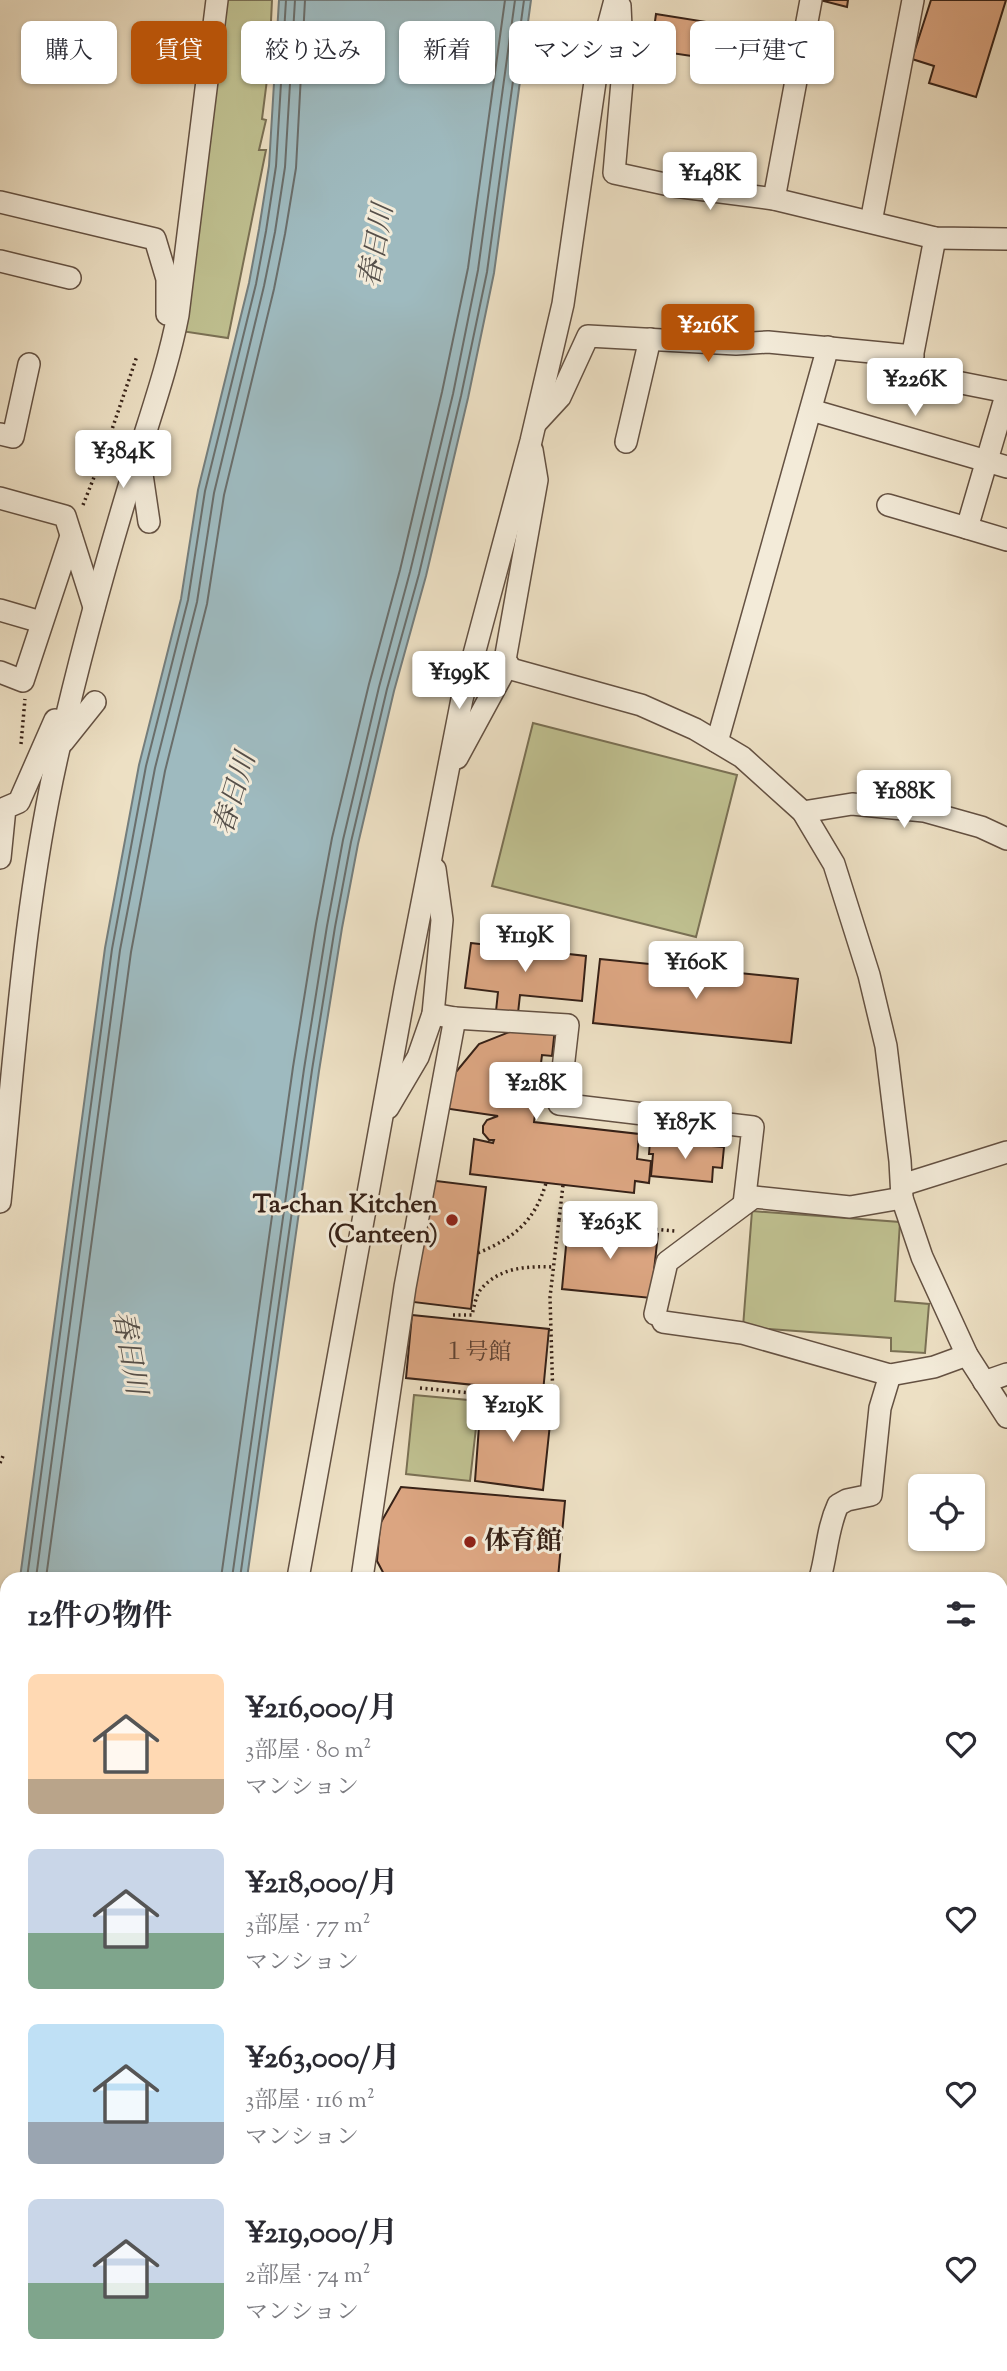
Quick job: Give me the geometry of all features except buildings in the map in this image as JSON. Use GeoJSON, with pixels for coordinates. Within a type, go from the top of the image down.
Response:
{"type":"FeatureCollection","features":[{"type":"Feature","properties":{"kind":"street"},"geometry":{"type":"LineString","coordinates":[[0,1202],[3,1145],[21,986],[36,875],[59,746],[94,607],[171,350],[178,315],[217,0]]}},
{"type":"Feature","properties":{"kind":"street"},"geometry":{"type":"LineString","coordinates":[[617,0],[623,70],[614,173],[674,186],[774,199],[935,238],[1007,239]]}},
{"type":"Feature","properties":{"kind":"street"},"geometry":{"type":"LineString","coordinates":[[299,1572],[446,777],[462,699],[533,432],[563,304],[597,68],[617,0]]}},
{"type":"Feature","properties":{"kind":"street"},"geometry":{"type":"LineString","coordinates":[[774,199],[811,0]]}},
{"type":"Feature","properties":{"kind":"street"},"geometry":{"type":"LineString","coordinates":[[871,222],[913,0]]}},
{"type":"Feature","properties":{"kind":"street"},"geometry":{"type":"LineString","coordinates":[[0,202],[155,239],[167,279],[167,319],[171,350]]}},
{"type":"Feature","properties":{"kind":"street"},"geometry":{"type":"LineString","coordinates":[[935,238],[911,363],[916,374],[1007,392],[997,464],[967,528]]}},
{"type":"Feature","properties":{"kind":"street"},"geometry":{"type":"LineString","coordinates":[[0,261],[70,278]]}},
{"type":"Feature","properties":{"kind":"street"},"geometry":{"type":"LineString","coordinates":[[913,356],[768,342],[737,344],[587,336],[560,397],[533,432],[537,480],[505,660],[511,669],[641,705],[695,729],[742,757],[803,812],[834,864],[869,975],[886,1046],[902,1191],[922,1257],[967,1355],[1007,1417]]}},
{"type":"Feature","properties":{"kind":"street"},"geometry":{"type":"LineString","coordinates":[[626,442],[650,340]]}},
{"type":"Feature","properties":{"kind":"street"},"geometry":{"type":"LineString","coordinates":[[717,742],[828,347]]}},
{"type":"Feature","properties":{"kind":"street"},"geometry":{"type":"LineString","coordinates":[[0,434],[13,437],[29,364]]}},
{"type":"Feature","properties":{"kind":"street"},"geometry":{"type":"LineString","coordinates":[[811,410],[997,464]]}},
{"type":"Feature","properties":{"kind":"street"},"geometry":{"type":"LineString","coordinates":[[139,452],[149,522]]}},
{"type":"Feature","properties":{"kind":"street"},"geometry":{"type":"LineString","coordinates":[[0,498],[65,516],[94,607]]}},
{"type":"Feature","properties":{"kind":"street"},"geometry":{"type":"LineString","coordinates":[[888,505],[1007,540]]}},
{"type":"Feature","properties":{"kind":"street"},"geometry":{"type":"LineString","coordinates":[[0,672],[23,681],[71,536]]}},
{"type":"Feature","properties":{"kind":"street"},"geometry":{"type":"LineString","coordinates":[[0,610],[41,622]]}},
{"type":"Feature","properties":{"kind":"street"},"geometry":{"type":"LineString","coordinates":[[446,777],[508,664]]}},
{"type":"Feature","properties":{"kind":"street"},"geometry":{"type":"LineString","coordinates":[[59,746],[96,702]]}},
{"type":"Feature","properties":{"kind":"street"},"geometry":{"type":"LineString","coordinates":[[0,858],[5,808],[19,802],[59,711],[69,708]]}},
{"type":"Feature","properties":{"kind":"street"},"geometry":{"type":"LineString","coordinates":[[803,812],[852,804],[924,811],[981,827],[1007,839]]}},
{"type":"Feature","properties":{"kind":"street"},"geometry":{"type":"LineString","coordinates":[[380,1123],[418,1057],[433,1014],[442,920],[432,849]]}},
{"type":"Feature","properties":{"kind":"street"},"geometry":{"type":"LineString","coordinates":[[0,1052],[12,994],[21,986]]}},
{"type":"Feature","properties":{"kind":"street"},"geometry":{"type":"LineString","coordinates":[[433,1014],[455,1018],[568,1025],[559,1104],[753,1127],[744,1204]]}},
{"type":"Feature","properties":{"kind":"street"},"geometry":{"type":"LineString","coordinates":[[363,1572],[405,1287],[455,1018]]}},
{"type":"Feature","properties":{"kind":"street"},"geometry":{"type":"LineString","coordinates":[[967,1355],[934,1367],[890,1375],[742,1333],[659,1318],[667,1262],[754,1197],[850,1207],[1007,1152]]}},
{"type":"Feature","properties":{"kind":"street"},"geometry":{"type":"LineString","coordinates":[[984,1382],[1007,1374]]}},
{"type":"Feature","properties":{"kind":"street"},"geometry":{"type":"LineString","coordinates":[[822,1572],[826,1544],[838,1505],[847,1500],[871,1495],[880,1408],[890,1375]]}},
{"type":"Feature","properties":{"kind":"path"},"geometry":{"type":"LineString","coordinates":[[71,536],[106,447],[137,356]]}},
{"type":"Feature","properties":{"kind":"path"},"geometry":{"type":"LineString","coordinates":[[20,749],[26,686],[23,681]]}},
{"type":"Feature","properties":{"kind":"path"},"geometry":{"type":"LineString","coordinates":[[478,1253],[498,1245],[531,1219],[541,1202],[546,1183]]}},
{"type":"Feature","properties":{"kind":"path"},"geometry":{"type":"LineString","coordinates":[[420,1388],[553,1401],[550,1297],[563,1185]]}},
{"type":"Feature","properties":{"kind":"path"},"geometry":{"type":"LineString","coordinates":[[559,1220],[705,1234]]}},
{"type":"Feature","properties":{"kind":"path"},"geometry":{"type":"LineString","coordinates":[[453,1315],[472,1315],[480,1290],[503,1273],[523,1266],[554,1267]]}},
{"type":"Feature","properties":{"kind":"path"},"geometry":{"type":"LineString","coordinates":[[0,1463],[3,1456]]}},
{"type":"Feature","properties":{"kind":"green space"},"geometry":{"type":"Polygon","coordinates":[[[221,0],[272,0],[271,21],[241,21],[241,84],[266,84],[262,119],[266,120],[259,150],[266,150],[228,338],[181,331],[211,84],[227,84],[227,21],[218,21],[221,0]]]}},
{"type":"Feature","properties":{"kind":"green space"},"geometry":{"type":"Polygon","coordinates":[[[533,723],[737,775],[696,937],[492,886],[533,723]]]}},
{"type":"Feature","properties":{"kind":"green space"},"geometry":{"type":"Polygon","coordinates":[[[752,1211],[900,1222],[895,1301],[929,1304],[925,1353],[891,1351],[891,1338],[743,1327],[752,1211]]]}},
{"type":"Feature","properties":{"kind":"green space"},"geometry":{"type":"Polygon","coordinates":[[[414,1395],[479,1401],[470,1481],[406,1474],[414,1395]]]}},
{"type":"Feature","properties":{"kind":"water","name":"春日川"},"geometry":{"type":"Polygon","coordinates":[[[279,0],[531,0],[528,21],[509,21],[509,84],[520,84],[494,273],[426,576],[394,691],[358,844],[342,928],[248,1572],[21,1572],[105,948],[139,765],[181,599],[198,490],[249,283],[269,166],[274,84],[385,84],[385,21],[278,21],[279,0]]]}},
{"type":"Feature","properties":{"kind":"place","name":"Ta-chan Kitchen (Canteen)"},"geometry":{"type":"Point","coordinates":[452,1220]}},
{"type":"Feature","properties":{"kind":"place","name":"体育館"},"geometry":{"type":"Point","coordinates":[470,1542]}}]}
